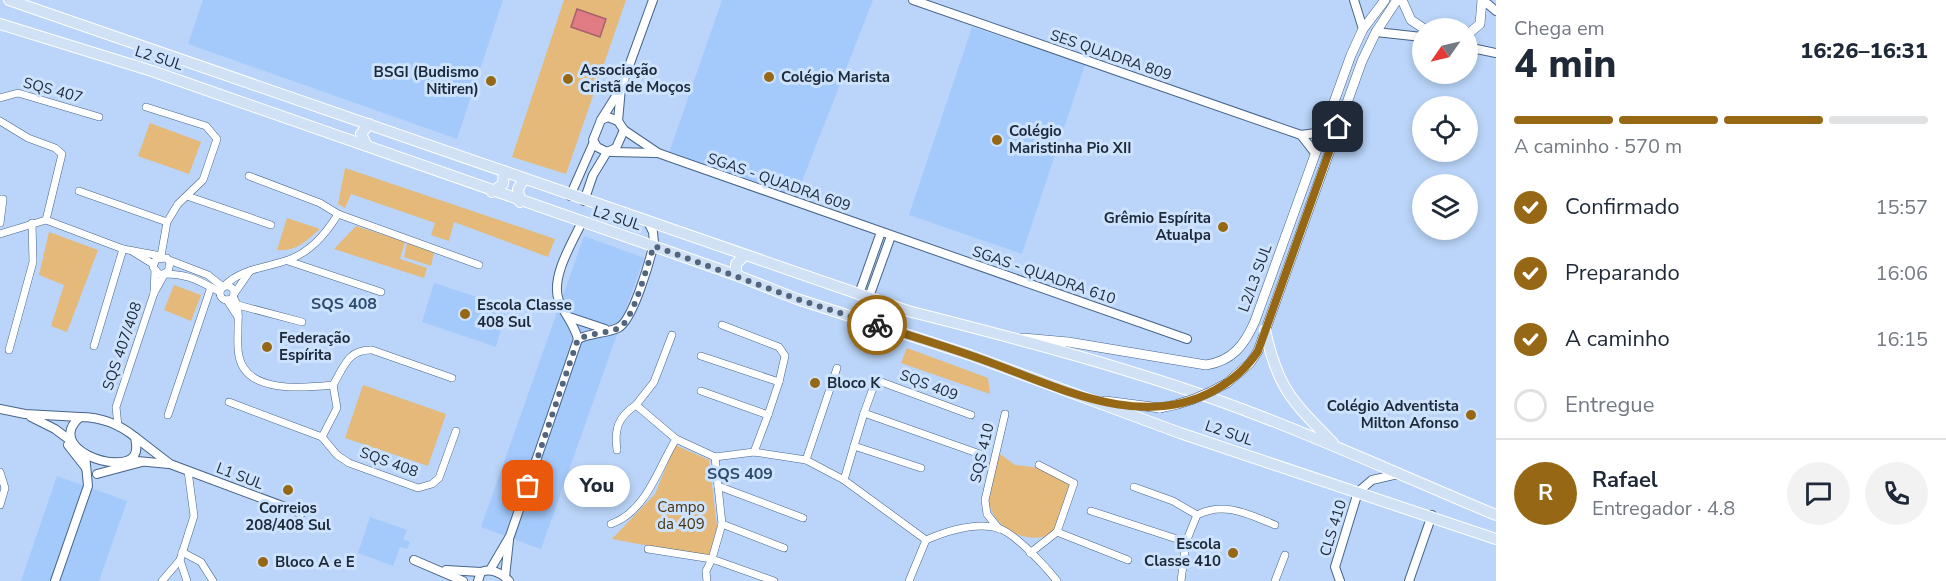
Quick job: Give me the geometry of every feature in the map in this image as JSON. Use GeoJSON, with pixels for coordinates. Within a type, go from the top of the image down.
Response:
{"type":"FeatureCollection","features":[{"type":"Feature","properties":{"kind":"main road","name":"L2 SUL"},"geometry":{"type":"LineString","coordinates":[[9,0],[504,171],[584,201],[908,311],[1012,338],[1195,393],[1336,445],[1496,515]]}},
{"type":"Feature","properties":{"kind":"main road","name":"L2/L3 SUL"},"geometry":{"type":"LineString","coordinates":[[1012,338],[1068,342],[1206,365],[1219,363],[1231,356],[1249,336],[1315,153],[1363,29],[1385,0]]}},
{"type":"Feature","properties":{"kind":"main road","name":"L2/L3 SUL"},"geometry":{"type":"LineString","coordinates":[[1085,397],[1121,405],[1160,408],[1201,398],[1227,383],[1250,363],[1265,330],[1362,61],[1376,32],[1396,0]]}},
{"type":"Feature","properties":{"kind":"main road"},"geometry":{"type":"LineString","coordinates":[[1402,0],[1412,21]]}},
{"type":"Feature","properties":{"kind":"main road"},"geometry":{"type":"LineString","coordinates":[[1478,26],[1483,0]]}},
{"type":"Feature","properties":{"kind":"main road","name":"L2 SUL"},"geometry":{"type":"LineString","coordinates":[[0,24],[152,71],[520,202],[654,246],[797,299],[970,355],[1180,433],[1494,537]]}},
{"type":"Feature","properties":{"kind":"main road"},"geometry":{"type":"LineString","coordinates":[[152,71],[160,64],[158,52]]}},
{"type":"Feature","properties":{"kind":"main road"},"geometry":{"type":"LineString","coordinates":[[174,79],[172,69],[179,60]]}},
{"type":"Feature","properties":{"kind":"main road"},"geometry":{"type":"LineString","coordinates":[[342,137],[350,125],[348,117]]}},
{"type":"Feature","properties":{"kind":"main road"},"geometry":{"type":"LineString","coordinates":[[367,146],[361,134],[369,124]]}},
{"type":"Feature","properties":{"kind":"main road"},"geometry":{"type":"LineString","coordinates":[[492,192],[503,184],[504,171]]}},
{"type":"Feature","properties":{"kind":"main road"},"geometry":{"type":"LineString","coordinates":[[520,202],[518,189],[524,179]]}},
{"type":"Feature","properties":{"kind":"main road"},"geometry":{"type":"LineString","coordinates":[[736,275],[736,264],[745,255]]}},
{"type":"Feature","properties":{"kind":"main road"},"geometry":{"type":"LineString","coordinates":[[1265,330],[1272,365],[1280,383],[1293,401],[1336,445]]}},
{"type":"Feature","properties":{"kind":"street"},"geometry":{"type":"LineString","coordinates":[[570,196],[593,144],[593,136],[621,88],[653,0]]}},
{"type":"Feature","properties":{"kind":"street","name":"SES QUADRA 809"},"geometry":{"type":"LineString","coordinates":[[913,0],[1301,135],[1323,132]]}},
{"type":"Feature","properties":{"kind":"street"},"geometry":{"type":"LineString","coordinates":[[1354,0],[1363,29]]}},
{"type":"Feature","properties":{"kind":"street"},"geometry":{"type":"LineString","coordinates":[[1483,0],[1496,11]]}},
{"type":"Feature","properties":{"kind":"street"},"geometry":{"type":"LineString","coordinates":[[1376,32],[1412,36]]}},
{"type":"Feature","properties":{"kind":"street"},"geometry":{"type":"LineString","coordinates":[[1478,49],[1496,53]]}},
{"type":"Feature","properties":{"kind":"street"},"geometry":{"type":"LineString","coordinates":[[618,121],[621,88]]}},
{"type":"Feature","properties":{"kind":"street","name":"SQS 407"},"geometry":{"type":"LineString","coordinates":[[0,98],[18,93],[99,117]]}},
{"type":"Feature","properties":{"kind":"street"},"geometry":{"type":"LineString","coordinates":[[146,107],[206,126],[216,135],[217,139],[203,180],[178,204],[167,222],[161,256],[154,267]]}},
{"type":"Feature","properties":{"kind":"street"},"geometry":{"type":"LineString","coordinates":[[584,201],[596,170],[609,152],[619,144],[624,130],[618,121],[608,117],[601,120]]}},
{"type":"Feature","properties":{"kind":"street"},"geometry":{"type":"LineString","coordinates":[[0,121],[21,135],[55,148],[62,154],[63,159],[50,197],[46,220]]}},
{"type":"Feature","properties":{"kind":"street","name":"SGAS - QUADRA 609"},"geometry":{"type":"LineString","coordinates":[[624,130],[658,153],[891,236]]}},
{"type":"Feature","properties":{"kind":"street"},"geometry":{"type":"LineString","coordinates":[[1301,135],[1315,153]]}},
{"type":"Feature","properties":{"kind":"street"},"geometry":{"type":"LineString","coordinates":[[593,144],[609,152]]}},
{"type":"Feature","properties":{"kind":"street","name":"SGAS - QUADRA 609"},"geometry":{"type":"LineString","coordinates":[[609,152],[658,153]]}},
{"type":"Feature","properties":{"kind":"street"},"geometry":{"type":"LineString","coordinates":[[249,176],[320,203],[338,214],[479,266]]}},
{"type":"Feature","properties":{"kind":"street"},"geometry":{"type":"LineString","coordinates":[[79,191],[167,222]]}},
{"type":"Feature","properties":{"kind":"street"},"geometry":{"type":"LineString","coordinates":[[187,196],[271,225]]}},
{"type":"Feature","properties":{"kind":"street"},"geometry":{"type":"LineString","coordinates":[[0,199],[3,200],[0,223]]}},
{"type":"Feature","properties":{"kind":"street"},"geometry":{"type":"LineString","coordinates":[[250,271],[231,297],[222,298],[223,288],[236,276],[250,271],[288,261],[322,238],[338,214]]}},
{"type":"Feature","properties":{"kind":"street"},"geometry":{"type":"LineString","coordinates":[[0,234],[46,220],[126,249],[161,256],[212,277],[223,288]]}},
{"type":"Feature","properties":{"kind":"street"},"geometry":{"type":"LineString","coordinates":[[442,570],[507,579],[510,536],[578,339],[559,301],[557,282],[582,222]]}},
{"type":"Feature","properties":{"kind":"street"},"geometry":{"type":"LineString","coordinates":[[578,339],[616,329],[628,319],[654,246],[653,232],[648,222]]}},
{"type":"Feature","properties":{"kind":"street"},"geometry":{"type":"LineString","coordinates":[[9,350],[33,262],[32,223]]}},
{"type":"Feature","properties":{"kind":"street"},"geometry":{"type":"LineString","coordinates":[[864,296],[881,232]]}},
{"type":"Feature","properties":{"kind":"street"},"geometry":{"type":"LineString","coordinates":[[864,296],[891,236]]}},
{"type":"Feature","properties":{"kind":"street","name":"SGAS - QUADRA 610"},"geometry":{"type":"LineString","coordinates":[[891,236],[1187,339]]}},
{"type":"Feature","properties":{"kind":"street"},"geometry":{"type":"LineString","coordinates":[[126,249],[154,267],[167,272],[193,278],[211,287],[232,288],[231,297],[238,317]]}},
{"type":"Feature","properties":{"kind":"street"},"geometry":{"type":"LineString","coordinates":[[94,346],[126,249]]}},
{"type":"Feature","properties":{"kind":"street"},"geometry":{"type":"LineString","coordinates":[[167,272],[169,260]]}},
{"type":"Feature","properties":{"kind":"street"},"geometry":{"type":"LineString","coordinates":[[288,261],[381,292]]}},
{"type":"Feature","properties":{"kind":"street","name":"SQS 407/408"},"geometry":{"type":"LineString","coordinates":[[154,267],[154,294]]}},
{"type":"Feature","properties":{"kind":"street"},"geometry":{"type":"LineString","coordinates":[[193,278],[197,270]]}},
{"type":"Feature","properties":{"kind":"street","name":"SQS 407/408"},"geometry":{"type":"LineString","coordinates":[[104,420],[116,407],[154,294],[167,272]]}},
{"type":"Feature","properties":{"kind":"street"},"geometry":{"type":"LineString","coordinates":[[168,415],[211,287]]}},
{"type":"Feature","properties":{"kind":"street"},"geometry":{"type":"LineString","coordinates":[[231,297],[238,305],[302,322]]}},
{"type":"Feature","properties":{"kind":"street"},"geometry":{"type":"LineString","coordinates":[[238,305],[239,357],[252,376],[271,385],[333,385]]}},
{"type":"Feature","properties":{"kind":"street"},"geometry":{"type":"LineString","coordinates":[[569,317],[608,330]]}},
{"type":"Feature","properties":{"kind":"street"},"geometry":{"type":"LineString","coordinates":[[722,325],[779,347],[785,356],[768,415],[754,452]]}},
{"type":"Feature","properties":{"kind":"street"},"geometry":{"type":"LineString","coordinates":[[617,450],[616,428],[619,420],[636,405],[654,382],[672,335]]}},
{"type":"Feature","properties":{"kind":"street"},"geometry":{"type":"LineString","coordinates":[[322,437],[338,408],[333,385],[352,354],[362,350],[372,350],[452,378]]}},
{"type":"Feature","properties":{"kind":"street"},"geometry":{"type":"LineString","coordinates":[[701,356],[778,382]]}},
{"type":"Feature","properties":{"kind":"street"},"geometry":{"type":"LineString","coordinates":[[806,460],[837,368]]}},
{"type":"Feature","properties":{"kind":"street","name":"SQS 409"},"geometry":{"type":"LineString","coordinates":[[844,480],[876,380],[971,415]]}},
{"type":"Feature","properties":{"kind":"street"},"geometry":{"type":"LineString","coordinates":[[701,391],[768,415]]}},
{"type":"Feature","properties":{"kind":"street","name":"SQS 408"},"geometry":{"type":"LineString","coordinates":[[229,402],[322,437],[337,456],[349,463],[418,488],[432,484],[439,478],[456,431]]}},
{"type":"Feature","properties":{"kind":"street"},"geometry":{"type":"LineString","coordinates":[[636,405],[676,439],[715,457],[754,452],[806,460],[844,480],[926,540]]}},
{"type":"Feature","properties":{"kind":"street","name":"SQS 407/408"},"geometry":{"type":"LineString","coordinates":[[116,407],[118,426]]}},
{"type":"Feature","properties":{"kind":"street"},"geometry":{"type":"LineString","coordinates":[[0,409],[25,414],[80,417]]}},
{"type":"Feature","properties":{"kind":"street"},"geometry":{"type":"LineString","coordinates":[[864,413],[980,454]]}},
{"type":"Feature","properties":{"kind":"street"},"geometry":{"type":"LineString","coordinates":[[25,414],[55,429],[71,441],[85,454],[93,473]]}},
{"type":"Feature","properties":{"kind":"street","name":"SQS 410"},"geometry":{"type":"LineString","coordinates":[[1005,414],[985,500],[987,514],[999,529],[1030,553],[1057,581]]}},
{"type":"Feature","properties":{"kind":"street"},"geometry":{"type":"LineString","coordinates":[[71,441],[70,428],[80,417]]}},
{"type":"Feature","properties":{"kind":"street","name":"L1 SUL"},"geometry":{"type":"LineString","coordinates":[[80,417],[104,420],[118,426],[170,464],[301,513]]}},
{"type":"Feature","properties":{"kind":"street"},"geometry":{"type":"LineString","coordinates":[[55,429],[93,473]]}},
{"type":"Feature","properties":{"kind":"street"},"geometry":{"type":"LineString","coordinates":[[127,460],[135,454],[135,437]]}},
{"type":"Feature","properties":{"kind":"street"},"geometry":{"type":"LineString","coordinates":[[611,524],[628,514],[650,490],[676,439]]}},
{"type":"Feature","properties":{"kind":"street"},"geometry":{"type":"LineString","coordinates":[[854,446],[921,468]]}},
{"type":"Feature","properties":{"kind":"street","name":"L1 SUL"},"geometry":{"type":"LineString","coordinates":[[85,454],[108,461],[127,460],[170,464]]}},
{"type":"Feature","properties":{"kind":"street"},"geometry":{"type":"LineString","coordinates":[[707,581],[706,571],[722,524],[715,457]]}},
{"type":"Feature","properties":{"kind":"street"},"geometry":{"type":"LineString","coordinates":[[55,581],[93,473],[108,461]]}},
{"type":"Feature","properties":{"kind":"street"},"geometry":{"type":"LineString","coordinates":[[93,473],[142,462]]}},
{"type":"Feature","properties":{"kind":"street"},"geometry":{"type":"LineString","coordinates":[[1030,553],[1057,532],[1074,483],[1040,465]]}},
{"type":"Feature","properties":{"kind":"street"},"geometry":{"type":"LineString","coordinates":[[162,581],[181,556],[194,516],[188,471]]}},
{"type":"Feature","properties":{"kind":"street"},"geometry":{"type":"LineString","coordinates":[[0,472],[5,488],[0,505]]}},
{"type":"Feature","properties":{"kind":"street","name":"CLS 410"},"geometry":{"type":"LineString","coordinates":[[1340,581],[1335,567],[1358,492],[1372,480],[1398,474]]}},
{"type":"Feature","properties":{"kind":"street"},"geometry":{"type":"LineString","coordinates":[[718,486],[803,518]]}},
{"type":"Feature","properties":{"kind":"street"},"geometry":{"type":"LineString","coordinates":[[1134,487],[1173,501],[1197,515]]}},
{"type":"Feature","properties":{"kind":"street"},"geometry":{"type":"LineString","coordinates":[[1181,581],[1186,542],[1197,515],[1216,507],[1228,508],[1275,525]]}},
{"type":"Feature","properties":{"kind":"street"},"geometry":{"type":"LineString","coordinates":[[1091,511],[1186,542]]}},
{"type":"Feature","properties":{"kind":"street"},"geometry":{"type":"LineString","coordinates":[[1409,581],[1432,515]]}},
{"type":"Feature","properties":{"kind":"street"},"geometry":{"type":"LineString","coordinates":[[722,524],[784,548]]}},
{"type":"Feature","properties":{"kind":"street"},"geometry":{"type":"LineString","coordinates":[[909,581],[926,540],[962,528],[999,529]]}},
{"type":"Feature","properties":{"kind":"street"},"geometry":{"type":"LineString","coordinates":[[1057,532],[1128,560]]}},
{"type":"Feature","properties":{"kind":"street"},"geometry":{"type":"LineString","coordinates":[[483,574],[510,536]]}},
{"type":"Feature","properties":{"kind":"street"},"geometry":{"type":"LineString","coordinates":[[648,549],[712,558],[774,581]]}},
{"type":"Feature","properties":{"kind":"street"},"geometry":{"type":"LineString","coordinates":[[1275,581],[1285,555]]}},
{"type":"Feature","properties":{"kind":"street"},"geometry":{"type":"LineString","coordinates":[[181,556],[187,581]]}},
{"type":"Feature","properties":{"kind":"street"},"geometry":{"type":"LineString","coordinates":[[181,556],[201,562],[213,581]]}},
{"type":"Feature","properties":{"kind":"street"},"geometry":{"type":"LineString","coordinates":[[414,560],[442,570],[463,581]]}},
{"type":"Feature","properties":{"kind":"shaded area"},"geometry":{"type":"Polygon","coordinates":[[[203,0],[503,0],[457,139],[188,44],[203,0]]]}},
{"type":"Feature","properties":{"kind":"shaded area","name":"Colégio Marista"},"geometry":{"type":"Polygon","coordinates":[[[722,0],[873,0],[795,199],[669,153],[722,0]]]}},
{"type":"Feature","properties":{"kind":"shaded area"},"geometry":{"type":"Polygon","coordinates":[[[577,9],[606,19],[600,37],[571,27],[577,9]]]}},
{"type":"Feature","properties":{"kind":"shaded area","name":"Colégio Maristinha Pio XII"},"geometry":{"type":"Polygon","coordinates":[[[972,27],[1085,65],[1022,254],[909,215],[972,27]]]}},
{"type":"Feature","properties":{"kind":"shaded area"},"geometry":{"type":"Polygon","coordinates":[[[584,236],[644,258],[541,549],[481,527],[584,236]]]}},
{"type":"Feature","properties":{"kind":"shaded area","name":"Escola Classe 408 Sul"},"geometry":{"type":"Polygon","coordinates":[[[434,283],[507,307],[496,347],[422,322],[434,283]]]}},
{"type":"Feature","properties":{"kind":"shaded area"},"geometry":{"type":"Polygon","coordinates":[[[57,476],[127,501],[99,581],[21,581],[57,476]]]}},
{"type":"Feature","properties":{"kind":"shaded area"},"geometry":{"type":"Polygon","coordinates":[[[370,517],[407,530],[403,539],[410,542],[407,549],[400,547],[393,566],[358,553],[370,517]]]}},
{"type":"Feature","properties":{"kind":"green space","name":"Associação Cristã de Moços"},"geometry":{"type":"Polygon","coordinates":[[[564,0],[626,0],[566,174],[512,157],[564,0]]]}},
{"type":"Feature","properties":{"kind":"green space"},"geometry":{"type":"Polygon","coordinates":[[[150,123],[201,142],[189,174],[138,156],[150,123]]]}},
{"type":"Feature","properties":{"kind":"green space"},"geometry":{"type":"Polygon","coordinates":[[[345,168],[555,239],[548,257],[454,222],[449,241],[431,235],[435,223],[351,194],[345,208],[338,204],[345,168]]]}},
{"type":"Feature","properties":{"kind":"green space"},"geometry":{"type":"Polygon","coordinates":[[[287,218],[320,229],[295,247],[277,250],[287,218]]]}},
{"type":"Feature","properties":{"kind":"green space"},"geometry":{"type":"Polygon","coordinates":[[[356,226],[405,242],[400,259],[427,268],[424,278],[334,249],[356,226]]]}},
{"type":"Feature","properties":{"kind":"green space"},"geometry":{"type":"Polygon","coordinates":[[[49,232],[98,250],[67,332],[51,326],[64,285],[39,275],[49,232]]]}},
{"type":"Feature","properties":{"kind":"green space"},"geometry":{"type":"Polygon","coordinates":[[[407,243],[434,252],[431,266],[404,257],[407,243]]]}},
{"type":"Feature","properties":{"kind":"green space"},"geometry":{"type":"Polygon","coordinates":[[[174,285],[201,295],[191,321],[164,310],[174,285]]]}},
{"type":"Feature","properties":{"kind":"green space"},"geometry":{"type":"Polygon","coordinates":[[[907,348],[988,378],[990,394],[901,363],[907,348]]]}},
{"type":"Feature","properties":{"kind":"green space"},"geometry":{"type":"Polygon","coordinates":[[[363,385],[446,414],[428,466],[345,438],[363,385]]]}},
{"type":"Feature","properties":{"kind":"green space","name":"Campo da 409"},"geometry":{"type":"Polygon","coordinates":[[[675,445],[709,460],[717,527],[709,557],[612,539],[655,494],[675,445]]]}},
{"type":"Feature","properties":{"kind":"green space"},"geometry":{"type":"Polygon","coordinates":[[[1000,454],[1015,465],[1040,468],[1073,482],[1063,516],[1058,526],[1050,534],[1029,538],[1018,535],[999,522],[993,513],[989,503],[989,491],[1000,454]]]}},
{"type":"Feature","properties":{"kind":"way so far"},"geometry":{"type":"LineString","coordinates":[[528,486],[578,339],[590,333],[616,329],[628,319],[654,246],[797,299],[877,325]]}},
{"type":"Feature","properties":{"kind":"place","name":"Colégio Marista"},"geometry":{"type":"Point","coordinates":[769,77]}},
{"type":"Feature","properties":{"kind":"place","name":"Associação Cristã de Moços"},"geometry":{"type":"Point","coordinates":[568,79]}},
{"type":"Feature","properties":{"kind":"place","name":"BSGI (Budismo Nitiren)"},"geometry":{"type":"Point","coordinates":[491,81]}},
{"type":"Feature","properties":{"kind":"place","name":"Colégio Maristinha Pio XII"},"geometry":{"type":"Point","coordinates":[997,140]}},
{"type":"Feature","properties":{"kind":"place","name":"Grêmio Espírita Atualpa"},"geometry":{"type":"Point","coordinates":[1223,227]}},
{"type":"Feature","properties":{"kind":"place","name":"Escola Classe 408 Sul"},"geometry":{"type":"Point","coordinates":[465,314]}},
{"type":"Feature","properties":{"kind":"place","name":"Federação Espírita"},"geometry":{"type":"Point","coordinates":[267,347]}},
{"type":"Feature","properties":{"kind":"place","name":"Bloco K"},"geometry":{"type":"Point","coordinates":[815,383]}},
{"type":"Feature","properties":{"kind":"place","name":"Colégio Adventista Milton Afonso"},"geometry":{"type":"Point","coordinates":[1471,415]}},
{"type":"Feature","properties":{"kind":"place","name":"You"},"geometry":{"type":"Point","coordinates":[528,486]}},
{"type":"Feature","properties":{"kind":"place","name":"Correios 208/408 Sul"},"geometry":{"type":"Point","coordinates":[288,490]}},
{"type":"Feature","properties":{"kind":"place","name":"Escola Classe 410"},"geometry":{"type":"Point","coordinates":[1233,553]}},
{"type":"Feature","properties":{"kind":"place","name":"Bloco A e E"},"geometry":{"type":"Point","coordinates":[263,562]}},
{"type":"Feature","properties":{"kind":"district","name":"SQS 408"},"geometry":{"type":"Point","coordinates":[344,303]}},
{"type":"Feature","properties":{"kind":"district","name":"SQS 409"},"geometry":{"type":"Point","coordinates":[740,473]}},
{"type":"Feature","properties":{"kind":"route"},"geometry":{"type":"LineString","coordinates":[[877,325],[970,355],[1085,397],[1141,408],[1181,405],[1201,398],[1238,375],[1258,351],[1338,127]]}}]}
